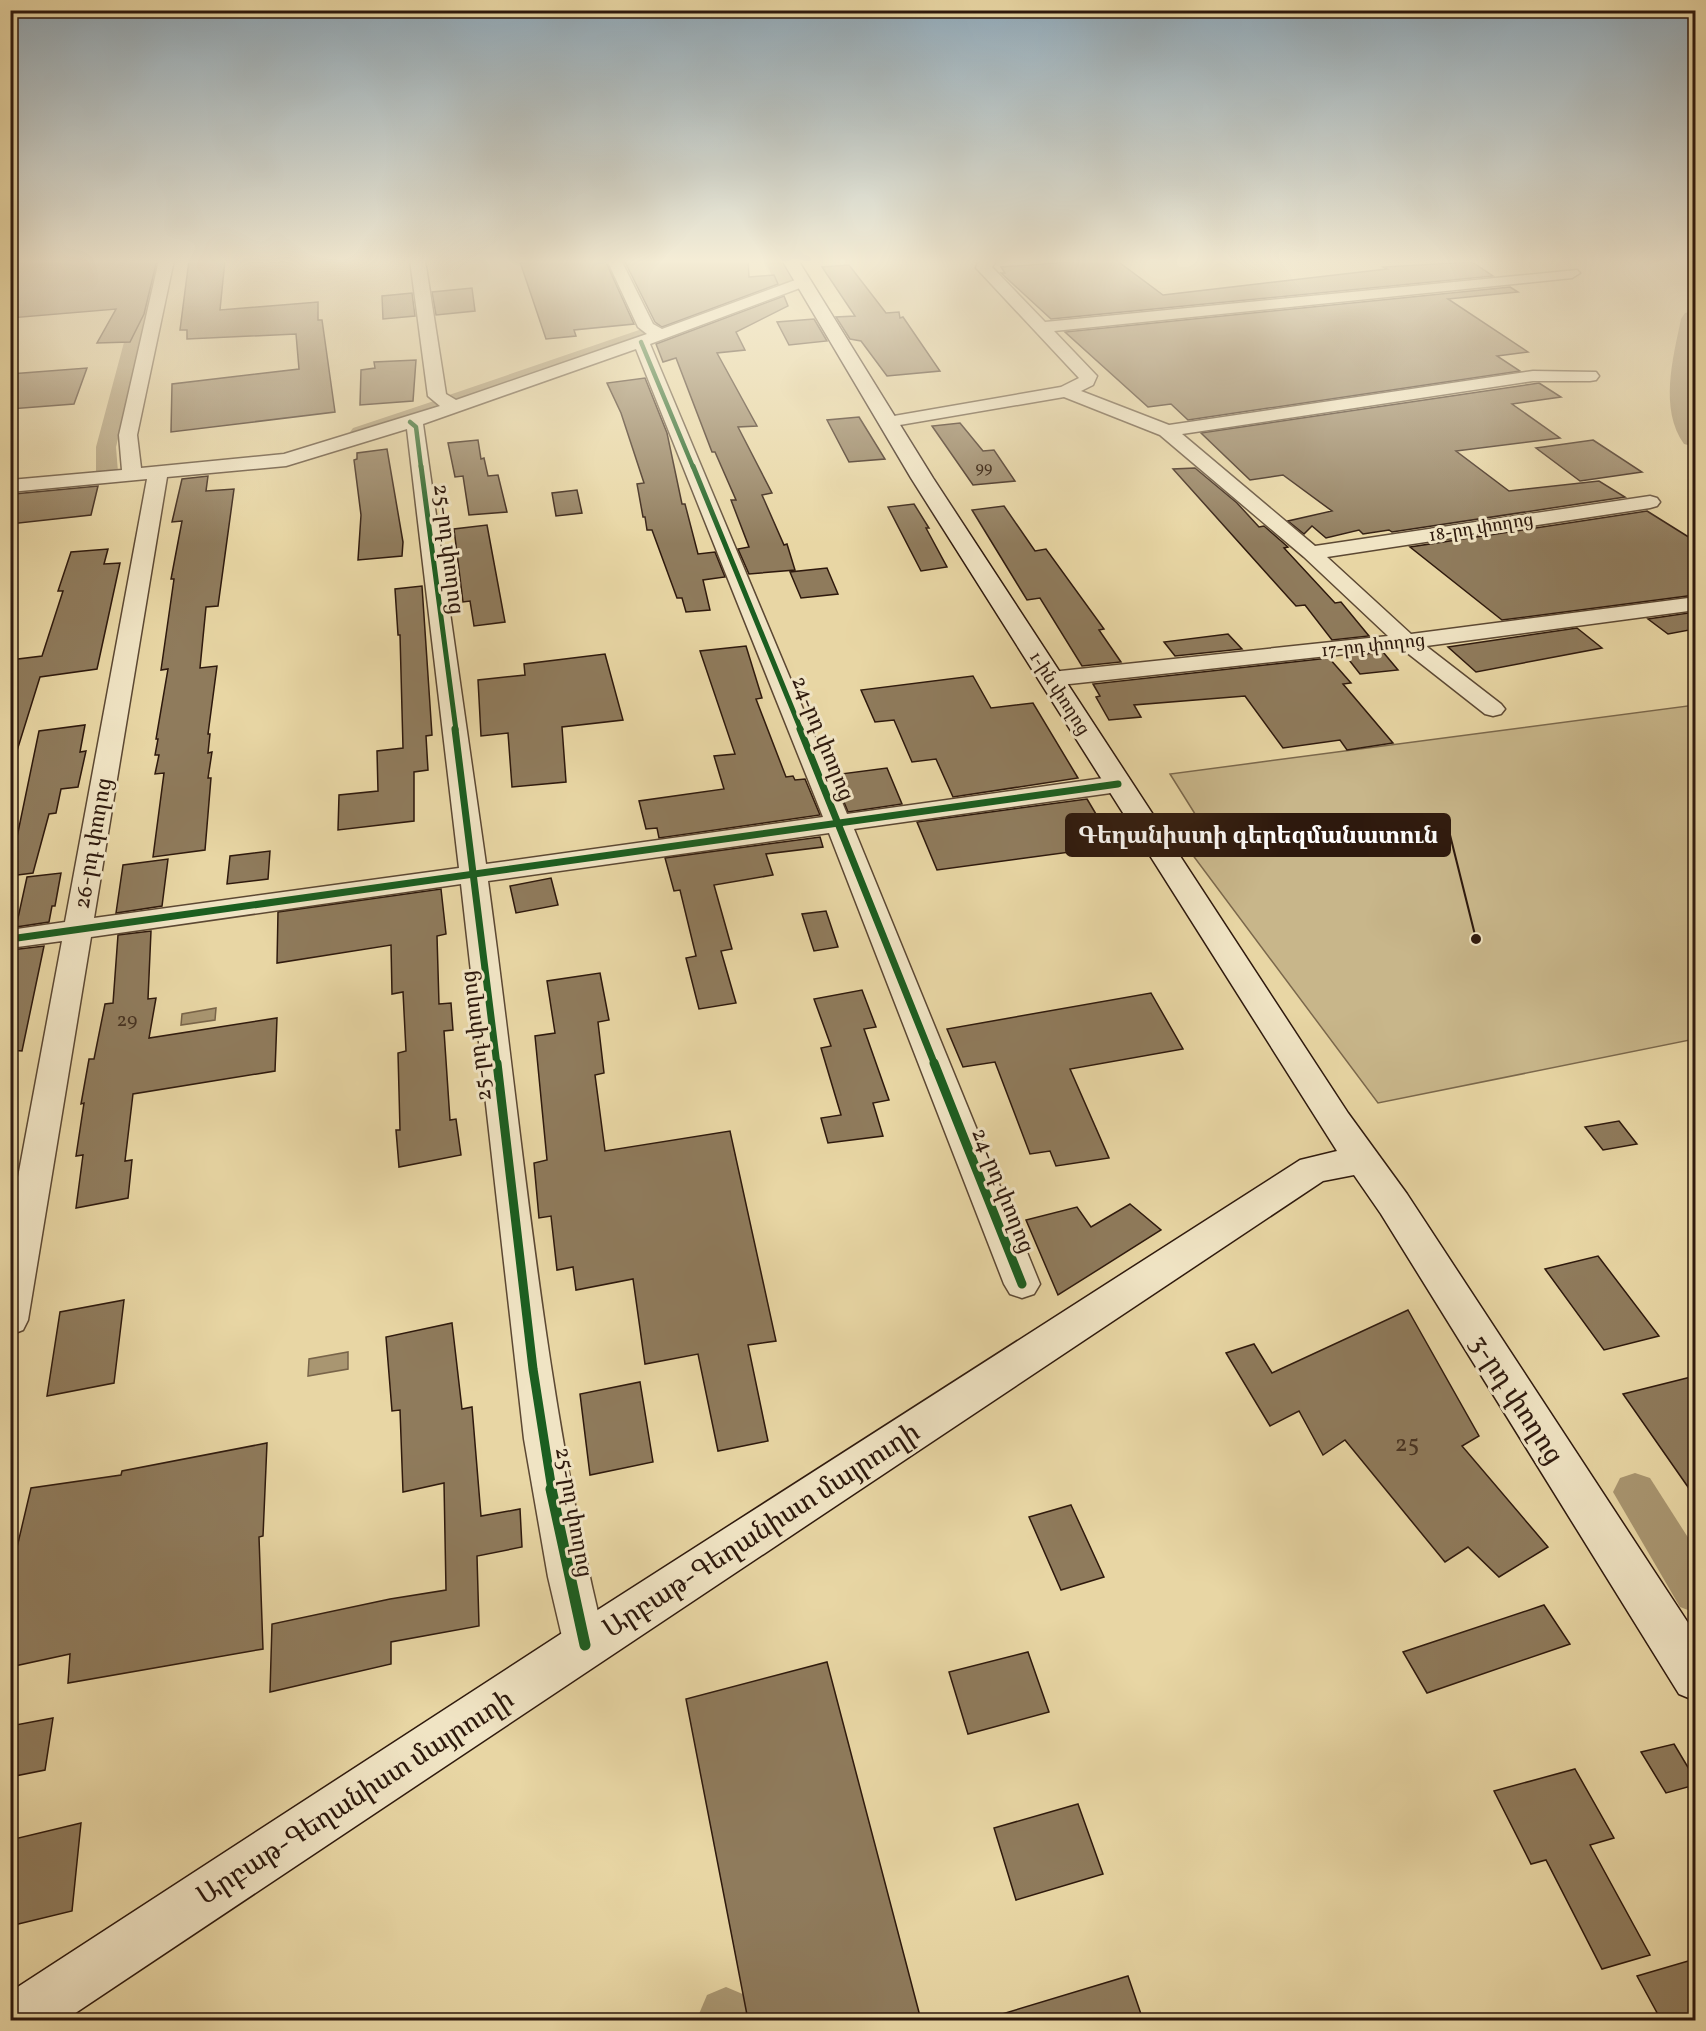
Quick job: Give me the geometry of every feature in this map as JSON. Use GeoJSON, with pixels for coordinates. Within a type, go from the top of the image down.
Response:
{"type":"FeatureCollection","features":[{"type":"Feature","properties":{"kind":"main road","name":"1-ին փողոց"},"geometry":{"type":"LineString","coordinates":[[847,355],[1051,679],[1336,1122]]}},
{"type":"Feature","properties":{"kind":"main road","name":"3-րդ փողոց"},"geometry":{"type":"LineString","coordinates":[[1336,1122],[1364,1159],[1695,1678]]}},
{"type":"Feature","properties":{"kind":"main road","name":"Արբաթ-Գեղանիստ մայրուղի"},"geometry":{"type":"LineString","coordinates":[[17,2020],[585,1645],[1313,1170],[1364,1159]]}},
{"type":"Feature","properties":{"kind":"street","name":"26-րդ փողոց"},"geometry":{"type":"LineString","coordinates":[[10,1320],[77,930],[145,474],[128,435],[145,355]]}},
{"type":"Feature","properties":{"kind":"street"},"geometry":{"type":"LineString","coordinates":[[431,355],[437,396],[454,407]]}},
{"type":"Feature","properties":{"kind":"street"},"geometry":{"type":"LineString","coordinates":[[10,486],[286,460],[410,422],[603,355]]}},
{"type":"Feature","properties":{"kind":"street","name":"24-րդ փողոց"},"geometry":{"type":"LineString","coordinates":[[658,355],[839,823],[1022,1284]]}},
{"type":"Feature","properties":{"kind":"street"},"geometry":{"type":"LineString","coordinates":[[888,422],[1066,391],[1081,385],[1088,376],[1068,355]]}},
{"type":"Feature","properties":{"kind":"street"},"geometry":{"type":"LineString","coordinates":[[1167,431],[1533,376],[1590,376]]}},
{"type":"Feature","properties":{"kind":"street"},"geometry":{"type":"LineString","coordinates":[[1066,391],[1167,431],[1311,553],[1406,641],[1493,709]]}},
{"type":"Feature","properties":{"kind":"street","name":"25-րդ փողոց"},"geometry":{"type":"LineString","coordinates":[[410,422],[416,427],[474,873],[535,1393],[568,1580],[585,1645]]}},
{"type":"Feature","properties":{"kind":"street","name":"18-րդ փողոց"},"geometry":{"type":"LineString","coordinates":[[1311,553],[1650,502]]}},
{"type":"Feature","properties":{"kind":"street","name":"17-րդ փողոց"},"geometry":{"type":"LineString","coordinates":[[1051,679],[1406,641],[1695,603]]}},
{"type":"Feature","properties":{"kind":"street"},"geometry":{"type":"LineString","coordinates":[[10,939],[1118,784]]}},
{"type":"Feature","properties":{"kind":"shaded area"},"geometry":{"type":"Polygon","coordinates":[[[1695,705],[1695,1039],[1378,1103],[1180,838],[1207,833],[1170,774],[1695,705]]]}},
{"type":"Feature","properties":{"kind":"shaded area"},"geometry":{"type":"Polygon","coordinates":[[[216,1008],[215,1020],[181,1025],[182,1014],[216,1008]]]}},
{"type":"Feature","properties":{"kind":"shaded area"},"geometry":{"type":"Polygon","coordinates":[[[348,1352],[348,1369],[308,1376],[309,1359],[348,1352]]]}},
{"type":"Feature","properties":{"kind":"building"},"geometry":{"type":"Polygon","coordinates":[[[298,355],[327,355],[335,412],[171,432],[172,384],[299,369],[298,355]]]}},
{"type":"Feature","properties":{"kind":"building"},"geometry":{"type":"Polygon","coordinates":[[[660,355],[718,355],[757,426],[738,427],[772,493],[762,495],[784,545],[787,544],[795,570],[749,574],[738,549],[749,547],[731,500],[736,500],[715,452],[712,452],[676,358],[663,362],[660,355]]]}},
{"type":"Feature","properties":{"kind":"building"},"geometry":{"type":"Polygon","coordinates":[[[871,355],[929,355],[940,371],[887,376],[871,355]]]}},
{"type":"Feature","properties":{"kind":"building"},"geometry":{"type":"Polygon","coordinates":[[[1090,355],[1506,355],[1497,356],[1520,371],[1188,420],[1171,404],[1148,407],[1090,355]]]}},
{"type":"Feature","properties":{"kind":"building"},"geometry":{"type":"Polygon","coordinates":[[[416,360],[413,401],[360,405],[361,370],[375,368],[374,362],[416,360]]]}},
{"type":"Feature","properties":{"kind":"building"},"geometry":{"type":"Polygon","coordinates":[[[87,368],[74,404],[10,409],[10,374],[87,368]]]}},
{"type":"Feature","properties":{"kind":"building"},"geometry":{"type":"Polygon","coordinates":[[[645,378],[667,433],[682,504],[685,504],[698,554],[715,552],[725,577],[703,580],[710,610],[686,612],[682,598],[677,598],[652,530],[647,530],[645,517],[643,517],[637,484],[644,483],[621,413],[607,383],[645,378]]]}},
{"type":"Feature","properties":{"kind":"building"},"geometry":{"type":"Polygon","coordinates":[[[1539,383],[1561,397],[1512,404],[1560,438],[1456,451],[1509,491],[1599,481],[1625,497],[1392,532],[1389,530],[1363,534],[1359,530],[1326,538],[1312,526],[1304,534],[1288,521],[1332,511],[1283,475],[1250,480],[1201,433],[1539,383]]]}},
{"type":"Feature","properties":{"kind":"building"},"geometry":{"type":"Polygon","coordinates":[[[859,417],[885,459],[849,462],[827,420],[859,417]]]}},
{"type":"Feature","properties":{"kind":"building"},"geometry":{"type":"Polygon","coordinates":[[[960,423],[983,451],[994,450],[1015,481],[973,485],[932,426],[960,423]]]}},
{"type":"Feature","properties":{"kind":"building"},"geometry":{"type":"Polygon","coordinates":[[[478,440],[481,459],[484,458],[488,476],[498,475],[507,512],[469,515],[463,476],[455,477],[448,443],[478,440]]]}},
{"type":"Feature","properties":{"kind":"building"},"geometry":{"type":"Polygon","coordinates":[[[1593,440],[1642,472],[1580,481],[1536,448],[1593,440]]]}},
{"type":"Feature","properties":{"kind":"building"},"geometry":{"type":"Polygon","coordinates":[[[387,449],[403,542],[402,556],[358,560],[361,515],[354,460],[357,459],[357,453],[387,449]]]}},
{"type":"Feature","properties":{"kind":"building"},"geometry":{"type":"Polygon","coordinates":[[[1195,468],[1237,503],[1259,527],[1264,526],[1288,547],[1284,548],[1335,603],[1341,602],[1369,636],[1332,640],[1305,605],[1296,606],[1173,469],[1195,468]]]}},
{"type":"Feature","properties":{"kind":"building"},"geometry":{"type":"Polygon","coordinates":[[[208,476],[206,491],[234,489],[218,606],[206,607],[200,668],[217,666],[208,734],[210,734],[208,753],[212,752],[208,778],[211,778],[205,850],[153,857],[164,773],[155,774],[159,755],[155,755],[158,739],[156,739],[168,669],[161,670],[174,579],[171,579],[182,521],[172,522],[182,479],[208,476]]]}},
{"type":"Feature","properties":{"kind":"building"},"geometry":{"type":"Polygon","coordinates":[[[98,486],[91,515],[10,524],[10,505],[14,494],[98,486]]]}},
{"type":"Feature","properties":{"kind":"building"},"geometry":{"type":"Polygon","coordinates":[[[577,490],[582,513],[556,516],[552,493],[577,490]]]}},
{"type":"Feature","properties":{"kind":"building"},"geometry":{"type":"Polygon","coordinates":[[[914,504],[929,528],[926,528],[947,567],[921,571],[888,507],[914,504]]]}},
{"type":"Feature","properties":{"kind":"building"},"geometry":{"type":"Polygon","coordinates":[[[1004,506],[1035,551],[1046,549],[1104,629],[1099,630],[1121,662],[1082,666],[1040,598],[1027,600],[972,510],[1004,506]]]}},
{"type":"Feature","properties":{"kind":"building"},"geometry":{"type":"Polygon","coordinates":[[[1647,511],[1695,541],[1695,595],[1502,620],[1410,547],[1647,511]]]}},
{"type":"Feature","properties":{"kind":"building"},"geometry":{"type":"Polygon","coordinates":[[[487,525],[505,622],[474,626],[470,601],[463,602],[454,529],[487,525]]]}},
{"type":"Feature","properties":{"kind":"building"},"geometry":{"type":"Polygon","coordinates":[[[108,549],[104,564],[120,563],[97,669],[40,677],[16,754],[10,753],[10,660],[42,656],[63,591],[58,591],[71,552],[108,549]]]}},
{"type":"Feature","properties":{"kind":"building"},"geometry":{"type":"Polygon","coordinates":[[[827,568],[838,594],[801,598],[790,572],[827,568]]]}},
{"type":"Feature","properties":{"kind":"building"},"geometry":{"type":"Polygon","coordinates":[[[422,586],[432,735],[426,736],[428,770],[414,772],[414,821],[338,830],[339,795],[378,791],[377,751],[403,748],[400,635],[398,635],[395,589],[422,586]]]}},
{"type":"Feature","properties":{"kind":"building"},"geometry":{"type":"Polygon","coordinates":[[[1695,612],[1695,629],[1668,634],[1648,619],[1695,612]]]}},
{"type":"Feature","properties":{"kind":"building"},"geometry":{"type":"Polygon","coordinates":[[[1577,628],[1602,648],[1476,672],[1448,647],[1577,628]]]}},
{"type":"Feature","properties":{"kind":"building"},"geometry":{"type":"Polygon","coordinates":[[[1228,634],[1242,649],[1175,656],[1164,642],[1228,634]]]}},
{"type":"Feature","properties":{"kind":"building"},"geometry":{"type":"Polygon","coordinates":[[[746,646],[762,698],[756,699],[786,777],[793,776],[795,780],[805,779],[820,815],[659,838],[657,828],[646,829],[639,801],[724,789],[714,756],[735,754],[700,651],[746,646]]]}},
{"type":"Feature","properties":{"kind":"building"},"geometry":{"type":"Polygon","coordinates":[[[1383,652],[1398,670],[1360,674],[1346,656],[1383,652]]]}},
{"type":"Feature","properties":{"kind":"building"},"geometry":{"type":"Polygon","coordinates":[[[605,654],[623,720],[562,727],[566,782],[512,787],[508,733],[481,736],[478,680],[525,675],[524,664],[605,654]]]}},
{"type":"Feature","properties":{"kind":"building"},"geometry":{"type":"Polygon","coordinates":[[[1329,658],[1351,683],[1343,684],[1393,743],[1347,750],[1340,740],[1283,748],[1245,696],[1134,705],[1141,717],[1109,720],[1096,697],[1100,696],[1093,684],[1329,658]]]}},
{"type":"Feature","properties":{"kind":"building"},"geometry":{"type":"Polygon","coordinates":[[[973,676],[991,708],[1033,703],[1078,778],[953,797],[936,759],[912,762],[894,720],[875,722],[861,690],[973,676]]]}},
{"type":"Feature","properties":{"kind":"building"},"geometry":{"type":"Polygon","coordinates":[[[85,725],[80,752],[86,751],[78,787],[61,789],[56,813],[49,814],[33,873],[10,876],[10,838],[17,837],[39,731],[85,725]]]}},
{"type":"Feature","properties":{"kind":"building"},"geometry":{"type":"Polygon","coordinates":[[[887,768],[902,804],[848,812],[833,775],[887,768]]]}},
{"type":"Feature","properties":{"kind":"building"},"geometry":{"type":"Polygon","coordinates":[[[1087,799],[1115,846],[937,870],[917,822],[1087,799]]]}},
{"type":"Feature","properties":{"kind":"building"},"geometry":{"type":"Polygon","coordinates":[[[820,837],[823,847],[766,854],[773,875],[714,885],[732,949],[721,951],[736,1003],[699,1009],[686,958],[696,956],[680,890],[674,891],[665,858],[820,837]]]}},
{"type":"Feature","properties":{"kind":"building"},"geometry":{"type":"Polygon","coordinates":[[[270,851],[268,879],[227,884],[230,856],[270,851]]]}},
{"type":"Feature","properties":{"kind":"building"},"geometry":{"type":"Polygon","coordinates":[[[168,859],[162,906],[116,913],[123,865],[168,859]]]}},
{"type":"Feature","properties":{"kind":"building"},"geometry":{"type":"Polygon","coordinates":[[[61,873],[55,906],[52,906],[49,922],[16,927],[27,877],[61,873]]]}},
{"type":"Feature","properties":{"kind":"building"},"geometry":{"type":"Polygon","coordinates":[[[551,878],[558,905],[516,913],[510,886],[551,878]]]}},
{"type":"Feature","properties":{"kind":"building"},"geometry":{"type":"Polygon","coordinates":[[[441,889],[446,934],[437,936],[439,1004],[451,1003],[453,1030],[444,1031],[450,1120],[456,1119],[461,1155],[399,1167],[396,1130],[400,1130],[398,1053],[406,1051],[403,992],[392,994],[391,945],[277,963],[278,912],[441,889]]]}},
{"type":"Feature","properties":{"kind":"building"},"geometry":{"type":"Polygon","coordinates":[[[826,911],[838,947],[814,951],[802,914],[826,911]]]}},
{"type":"Feature","properties":{"kind":"building"},"geometry":{"type":"Polygon","coordinates":[[[151,931],[148,999],[156,998],[149,1038],[277,1018],[275,1071],[133,1094],[125,1161],[132,1160],[128,1198],[76,1208],[83,1155],[76,1156],[84,1103],[81,1104],[89,1059],[94,1059],[105,1004],[113,1003],[118,935],[151,931]]]}},
{"type":"Feature","properties":{"kind":"building"},"geometry":{"type":"Polygon","coordinates":[[[44,946],[22,1051],[10,1050],[11,950],[44,946]]]}},
{"type":"Feature","properties":{"kind":"building"},"geometry":{"type":"Polygon","coordinates":[[[600,973],[609,1020],[598,1022],[604,1073],[595,1075],[605,1151],[730,1131],[776,1341],[748,1345],[768,1441],[718,1451],[698,1354],[645,1364],[633,1279],[576,1290],[573,1267],[557,1270],[551,1216],[539,1218],[534,1163],[547,1160],[535,1036],[555,1033],[547,981],[600,973]]]}},
{"type":"Feature","properties":{"kind":"building"},"geometry":{"type":"Polygon","coordinates":[[[862,990],[876,1027],[864,1029],[889,1100],[873,1103],[883,1136],[828,1143],[821,1118],[841,1115],[821,1048],[831,1046],[814,999],[862,990]]]}},
{"type":"Feature","properties":{"kind":"building"},"geometry":{"type":"Polygon","coordinates":[[[1151,993],[1183,1049],[1070,1069],[1109,1158],[1056,1166],[1050,1151],[1030,1154],[995,1062],[963,1067],[947,1029],[1151,993]]]}},
{"type":"Feature","properties":{"kind":"building"},"geometry":{"type":"Polygon","coordinates":[[[1619,1121],[1637,1144],[1603,1150],[1585,1127],[1619,1121]]]}},
{"type":"Feature","properties":{"kind":"building"},"geometry":{"type":"Polygon","coordinates":[[[1130,1204],[1161,1230],[1058,1295],[1026,1220],[1077,1207],[1091,1227],[1130,1204]]]}},
{"type":"Feature","properties":{"kind":"building"},"geometry":{"type":"Polygon","coordinates":[[[1598,1256],[1659,1336],[1604,1350],[1545,1269],[1598,1256]]]}},
{"type":"Feature","properties":{"kind":"building"},"geometry":{"type":"Polygon","coordinates":[[[124,1300],[114,1383],[47,1396],[60,1312],[124,1300]]]}},
{"type":"Feature","properties":{"kind":"building"},"geometry":{"type":"Polygon","coordinates":[[[1408,1310],[1479,1436],[1462,1446],[1548,1547],[1499,1577],[1468,1547],[1445,1562],[1345,1440],[1323,1455],[1299,1411],[1270,1426],[1226,1353],[1254,1344],[1272,1373],[1408,1310]]]}},
{"type":"Feature","properties":{"kind":"building"},"geometry":{"type":"Polygon","coordinates":[[[452,1323],[462,1409],[472,1407],[481,1516],[520,1509],[522,1547],[477,1556],[479,1626],[391,1642],[391,1664],[270,1692],[272,1624],[390,1599],[446,1590],[444,1483],[403,1492],[400,1410],[392,1411],[386,1337],[452,1323]]]}},
{"type":"Feature","properties":{"kind":"building"},"geometry":{"type":"Polygon","coordinates":[[[1695,1376],[1695,1497],[1623,1394],[1695,1376]]]}},
{"type":"Feature","properties":{"kind":"building"},"geometry":{"type":"Polygon","coordinates":[[[640,1382],[653,1462],[590,1475],[580,1394],[640,1382]]]}},
{"type":"Feature","properties":{"kind":"building"},"geometry":{"type":"Polygon","coordinates":[[[267,1443],[263,1536],[259,1537],[263,1649],[68,1683],[70,1654],[10,1667],[10,1577],[31,1488],[121,1475],[122,1471],[267,1443]]]}},
{"type":"Feature","properties":{"kind":"building"},"geometry":{"type":"Polygon","coordinates":[[[1071,1505],[1104,1577],[1061,1590],[1029,1517],[1071,1505]]]}},
{"type":"Feature","properties":{"kind":"building"},"geometry":{"type":"Polygon","coordinates":[[[1544,1605],[1570,1644],[1427,1693],[1403,1652],[1544,1605]]]}},
{"type":"Feature","properties":{"kind":"building"},"geometry":{"type":"Polygon","coordinates":[[[1028,1652],[1049,1712],[968,1734],[949,1672],[1028,1652]]]}},
{"type":"Feature","properties":{"kind":"building"},"geometry":{"type":"Polygon","coordinates":[[[827,1662],[921,2020],[748,2020],[686,1699],[827,1662]]]}},
{"type":"Feature","properties":{"kind":"building"},"geometry":{"type":"Polygon","coordinates":[[[53,1718],[45,1770],[10,1777],[10,1726],[53,1718]]]}},
{"type":"Feature","properties":{"kind":"building"},"geometry":{"type":"Polygon","coordinates":[[[1674,1744],[1695,1779],[1695,1785],[1666,1793],[1641,1752],[1674,1744]]]}},
{"type":"Feature","properties":{"kind":"building"},"geometry":{"type":"Polygon","coordinates":[[[1575,1769],[1614,1838],[1590,1845],[1650,1955],[1602,1969],[1546,1860],[1531,1864],[1494,1791],[1575,1769]]]}},
{"type":"Feature","properties":{"kind":"building"},"geometry":{"type":"Polygon","coordinates":[[[1078,1804],[1103,1874],[1016,1900],[994,1828],[1078,1804]]]}},
{"type":"Feature","properties":{"kind":"building"},"geometry":{"type":"Polygon","coordinates":[[[81,1823],[72,1911],[10,1926],[10,1840],[81,1823]]]}},
{"type":"Feature","properties":{"kind":"building"},"geometry":{"type":"Polygon","coordinates":[[[1695,1959],[1695,2020],[1661,2020],[1637,1976],[1695,1959]]]}},
{"type":"Feature","properties":{"kind":"building"},"geometry":{"type":"Polygon","coordinates":[[[1128,1976],[1143,2020],[1003,2020],[1002,2014],[1128,1976]]]}},
{"type":"Feature","properties":{"kind":"waterway"},"geometry":{"type":"LineString","coordinates":[[107,472],[106,447],[130,355]]}},
{"type":"Feature","properties":{"kind":"waterway"},"geometry":{"type":"LineString","coordinates":[[456,399],[585,355]]}},
{"type":"Feature","properties":{"kind":"waterway"},"geometry":{"type":"LineString","coordinates":[[1690,355],[1687,379],[1688,409],[1696,437]]}},
{"type":"Feature","properties":{"kind":"waterway"},"geometry":{"type":"LineString","coordinates":[[360,432],[441,405]]}},
{"type":"Feature","properties":{"kind":"waterway"},"geometry":{"type":"LineString","coordinates":[[1635,1492],[1696,1592]]}},
{"type":"Feature","properties":{"kind":"waterway"},"geometry":{"type":"LineString","coordinates":[[726,2014],[727,2020]]}},
{"type":"Feature","properties":{"kind":"cycle path"},"geometry":{"type":"LineString","coordinates":[[646,355],[751,605],[1022,1284]]}},
{"type":"Feature","properties":{"kind":"cycle path"},"geometry":{"type":"LineString","coordinates":[[410,422],[416,427],[543,1439],[568,1577],[585,1645]]}},
{"type":"Feature","properties":{"kind":"cycle path"},"geometry":{"type":"LineString","coordinates":[[10,939],[1118,784]]}},
{"type":"Feature","properties":{"kind":"place","name":"Գեղանիստի գերեզմանատուն"},"geometry":{"type":"Point","coordinates":[1476,939]}}]}
